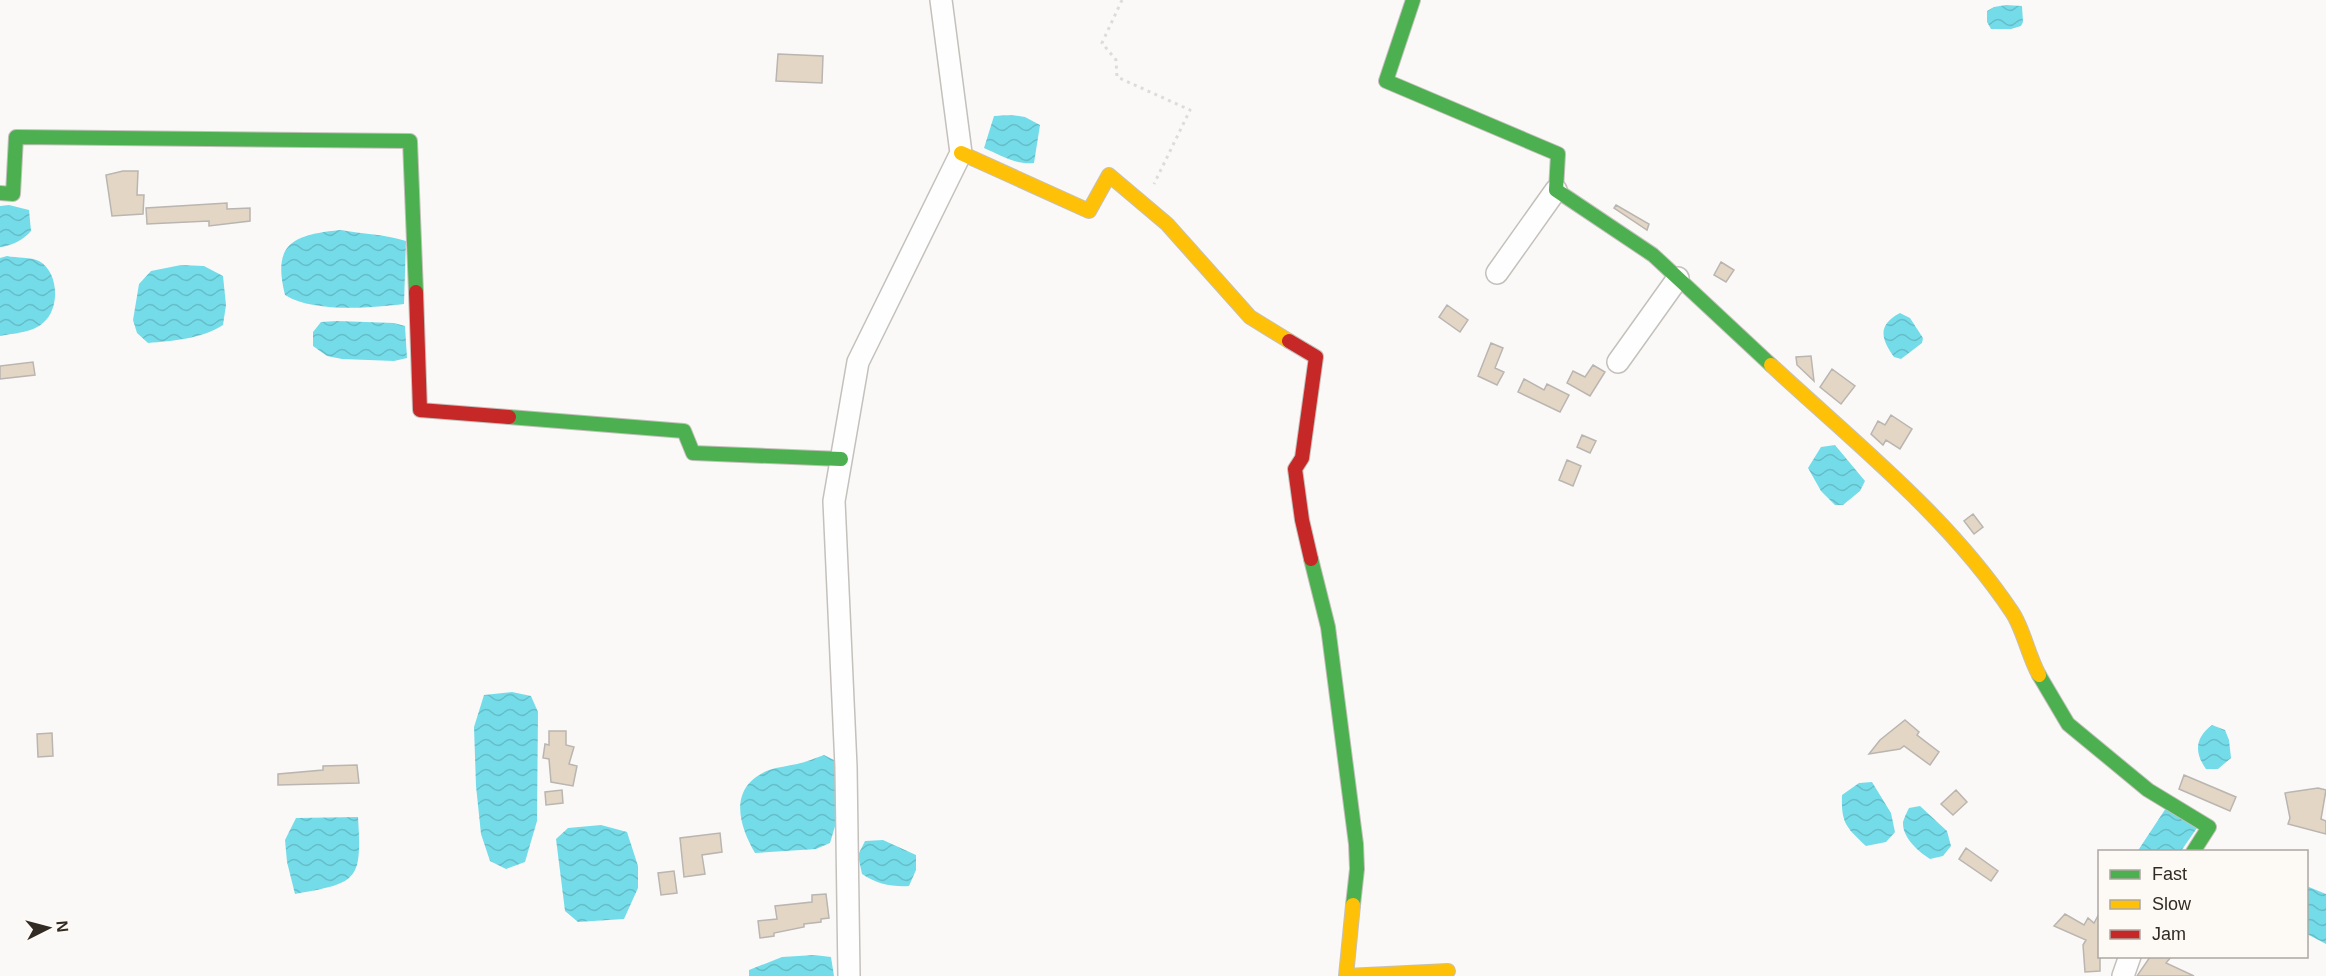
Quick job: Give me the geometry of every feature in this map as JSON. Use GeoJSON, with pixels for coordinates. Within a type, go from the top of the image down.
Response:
{"type":"FeatureCollection","features":[{"type":"Feature","properties":{"kind":"street"},"geometry":{"type":"LineString","coordinates":[[849,976],[846,767],[834,501],[858,362],[961,153],[941,0]]}},
{"type":"Feature","properties":{"kind":"street"},"geometry":{"type":"LineString","coordinates":[[1413,0],[1386,81],[1558,154],[1556,190],[1497,273]]}},
{"type":"Feature","properties":{"kind":"street"},"geometry":{"type":"LineString","coordinates":[[0,193],[13,194],[16,137],[410,141],[420,410],[684,431],[693,453],[841,459]]}},
{"type":"Feature","properties":{"kind":"street"},"geometry":{"type":"LineString","coordinates":[[961,153],[1089,211],[1109,176],[1167,224],[1250,317],[1316,357],[1302,458],[1295,469],[1302,520],[1328,627],[1356,844],[1357,869],[1346,975],[1448,971]]}},
{"type":"Feature","properties":{"kind":"street"},"geometry":{"type":"LineString","coordinates":[[1556,190],[1653,255],[1947,528],[2014,614],[2030,659],[2068,724],[2148,790],[2209,827],[2194,850]]}},
{"type":"Feature","properties":{"kind":"street"},"geometry":{"type":"LineString","coordinates":[[1618,362],[1678,278]]}},
{"type":"Feature","properties":{"kind":"street"},"geometry":{"type":"LineString","coordinates":[[2123,976],[2130,958]]}},
{"type":"Feature","properties":{"kind":"path"},"geometry":{"type":"LineString","coordinates":[[1122,0],[1102,43],[1116,60],[1117,77],[1190,110],[1144,205]]}},
{"type":"Feature","properties":{"kind":"water"},"geometry":{"type":"Polygon","coordinates":[[[2006,5],[2022,6],[2021,26],[2011,29],[1991,29],[1987,22],[1987,11],[2006,5]]]}},
{"type":"Feature","properties":{"kind":"water"},"geometry":{"type":"Polygon","coordinates":[[[994,116],[1025,117],[1040,125],[1034,163],[1014,161],[984,148],[994,116]]]}},
{"type":"Feature","properties":{"kind":"water"},"geometry":{"type":"Polygon","coordinates":[[[9,205],[29,210],[31,231],[17,242],[0,247],[0,206],[9,205]]]}},
{"type":"Feature","properties":{"kind":"water"},"geometry":{"type":"Polygon","coordinates":[[[340,230],[382,235],[406,241],[404,304],[359,308],[327,307],[297,301],[285,295],[282,264],[284,253],[290,245],[310,235],[340,230]]]}},
{"type":"Feature","properties":{"kind":"water"},"geometry":{"type":"Polygon","coordinates":[[[7,256],[36,260],[46,266],[54,281],[55,299],[49,316],[40,326],[0,336],[0,258],[7,256]]]}},
{"type":"Feature","properties":{"kind":"water"},"geometry":{"type":"Polygon","coordinates":[[[181,265],[204,266],[223,276],[226,305],[223,325],[196,336],[148,343],[137,333],[133,320],[139,284],[151,271],[181,265]]]}},
{"type":"Feature","properties":{"kind":"water"},"geometry":{"type":"Polygon","coordinates":[[[1900,313],[1910,318],[1923,338],[1922,343],[1901,359],[1894,357],[1884,338],[1888,322],[1900,313]]]}},
{"type":"Feature","properties":{"kind":"water"},"geometry":{"type":"Polygon","coordinates":[[[321,322],[394,323],[405,326],[407,358],[394,361],[342,359],[327,356],[313,346],[313,332],[321,322]]]}},
{"type":"Feature","properties":{"kind":"water"},"geometry":{"type":"Polygon","coordinates":[[[1835,445],[1865,481],[1860,491],[1843,505],[1835,505],[1821,491],[1808,468],[1821,447],[1835,445]]]}},
{"type":"Feature","properties":{"kind":"water"},"geometry":{"type":"Polygon","coordinates":[[[512,692],[531,696],[538,712],[537,821],[525,862],[506,869],[490,861],[481,834],[476,786],[474,727],[484,695],[512,692]]]}},
{"type":"Feature","properties":{"kind":"water"},"geometry":{"type":"Polygon","coordinates":[[[2212,725],[2225,730],[2229,740],[2231,758],[2218,769],[2206,769],[2199,757],[2198,746],[2202,735],[2212,725]]]}},
{"type":"Feature","properties":{"kind":"water"},"geometry":{"type":"Polygon","coordinates":[[[824,755],[836,761],[836,823],[830,843],[816,849],[755,853],[741,817],[742,795],[747,785],[769,770],[824,755]]]}},
{"type":"Feature","properties":{"kind":"water"},"geometry":{"type":"Polygon","coordinates":[[[1872,782],[1891,813],[1895,832],[1886,842],[1866,846],[1846,824],[1842,795],[1859,783],[1872,782]]]}},
{"type":"Feature","properties":{"kind":"water"},"geometry":{"type":"Polygon","coordinates":[[[1920,806],[1947,831],[1951,846],[1943,856],[1930,859],[1916,848],[1905,834],[1903,822],[1909,808],[1920,806]]]}},
{"type":"Feature","properties":{"kind":"water"},"geometry":{"type":"Polygon","coordinates":[[[2166,808],[2197,828],[2182,850],[2138,850],[2166,808]]]}},
{"type":"Feature","properties":{"kind":"water"},"geometry":{"type":"Polygon","coordinates":[[[358,817],[359,854],[352,875],[344,882],[332,886],[295,894],[287,862],[285,840],[296,818],[358,817]]]}},
{"type":"Feature","properties":{"kind":"water"},"geometry":{"type":"Polygon","coordinates":[[[601,825],[627,832],[638,866],[638,888],[624,919],[578,922],[565,911],[556,839],[568,828],[601,825]]]}},
{"type":"Feature","properties":{"kind":"water"},"geometry":{"type":"Polygon","coordinates":[[[883,840],[916,855],[916,870],[909,886],[885,884],[862,874],[858,855],[865,841],[883,840]]]}},
{"type":"Feature","properties":{"kind":"water"},"geometry":{"type":"Polygon","coordinates":[[[2308,888],[2326,894],[2326,944],[2308,935],[2308,888]]]}},
{"type":"Feature","properties":{"kind":"water"},"geometry":{"type":"Polygon","coordinates":[[[814,955],[831,957],[834,976],[749,976],[749,970],[782,957],[814,955]]]}},
{"type":"Feature","properties":{"kind":"building"},"geometry":{"type":"Polygon","coordinates":[[[778,54],[823,56],[822,83],[776,81],[778,54]]]}},
{"type":"Feature","properties":{"kind":"building"},"geometry":{"type":"Polygon","coordinates":[[[123,171],[138,171],[137,195],[144,195],[143,214],[112,216],[106,175],[123,171]]]}},
{"type":"Feature","properties":{"kind":"building"},"geometry":{"type":"Polygon","coordinates":[[[227,203],[227,209],[250,208],[250,221],[209,226],[209,221],[147,224],[146,208],[227,203]]]}},
{"type":"Feature","properties":{"kind":"building"},"geometry":{"type":"Polygon","coordinates":[[[1616,205],[1649,224],[1647,230],[1614,208],[1616,205]]]}},
{"type":"Feature","properties":{"kind":"building"},"geometry":{"type":"Polygon","coordinates":[[[1721,262],[1734,270],[1726,282],[1714,275],[1721,262]]]}},
{"type":"Feature","properties":{"kind":"building"},"geometry":{"type":"Polygon","coordinates":[[[1447,305],[1468,320],[1460,332],[1439,317],[1447,305]]]}},
{"type":"Feature","properties":{"kind":"building"},"geometry":{"type":"Polygon","coordinates":[[[1491,343],[1503,348],[1495,368],[1504,372],[1497,385],[1478,376],[1491,343]]]}},
{"type":"Feature","properties":{"kind":"building"},"geometry":{"type":"Polygon","coordinates":[[[1811,356],[1814,381],[1797,365],[1796,357],[1811,356]]]}},
{"type":"Feature","properties":{"kind":"building"},"geometry":{"type":"Polygon","coordinates":[[[33,362],[35,375],[0,379],[0,366],[33,362]]]}},
{"type":"Feature","properties":{"kind":"building"},"geometry":{"type":"Polygon","coordinates":[[[1593,365],[1605,372],[1590,396],[1567,383],[1573,371],[1585,377],[1593,365]]]}},
{"type":"Feature","properties":{"kind":"building"},"geometry":{"type":"Polygon","coordinates":[[[1832,369],[1855,386],[1841,404],[1820,387],[1832,369]]]}},
{"type":"Feature","properties":{"kind":"building"},"geometry":{"type":"Polygon","coordinates":[[[1524,379],[1544,390],[1547,384],[1569,395],[1560,412],[1518,392],[1524,379]]]}},
{"type":"Feature","properties":{"kind":"building"},"geometry":{"type":"Polygon","coordinates":[[[1891,415],[1912,429],[1900,449],[1886,440],[1883,445],[1871,434],[1878,421],[1885,425],[1891,415]]]}},
{"type":"Feature","properties":{"kind":"building"},"geometry":{"type":"Polygon","coordinates":[[[1582,435],[1596,441],[1590,453],[1577,447],[1582,435]]]}},
{"type":"Feature","properties":{"kind":"building"},"geometry":{"type":"Polygon","coordinates":[[[1567,460],[1581,466],[1573,486],[1559,480],[1567,460]]]}},
{"type":"Feature","properties":{"kind":"building"},"geometry":{"type":"Polygon","coordinates":[[[1973,514],[1983,527],[1974,534],[1964,521],[1973,514]]]}},
{"type":"Feature","properties":{"kind":"building"},"geometry":{"type":"Polygon","coordinates":[[[1905,720],[1919,732],[1917,735],[1939,752],[1930,765],[1904,746],[1900,749],[1869,754],[1880,740],[1905,720]]]}},
{"type":"Feature","properties":{"kind":"building"},"geometry":{"type":"Polygon","coordinates":[[[549,731],[566,731],[566,745],[574,747],[569,764],[577,766],[573,786],[551,782],[549,759],[543,758],[545,744],[549,745],[549,731]]]}},
{"type":"Feature","properties":{"kind":"building"},"geometry":{"type":"Polygon","coordinates":[[[52,733],[53,756],[38,757],[37,734],[52,733]]]}},
{"type":"Feature","properties":{"kind":"building"},"geometry":{"type":"Polygon","coordinates":[[[357,765],[359,783],[278,785],[278,774],[323,770],[323,766],[357,765]]]}},
{"type":"Feature","properties":{"kind":"building"},"geometry":{"type":"Polygon","coordinates":[[[2184,775],[2236,797],[2230,811],[2179,789],[2184,775]]]}},
{"type":"Feature","properties":{"kind":"building"},"geometry":{"type":"Polygon","coordinates":[[[2318,788],[2326,790],[2321,819],[2326,821],[2326,834],[2288,824],[2290,818],[2285,793],[2318,788]]]}},
{"type":"Feature","properties":{"kind":"building"},"geometry":{"type":"Polygon","coordinates":[[[562,790],[563,803],[546,805],[545,792],[562,790]]]}},
{"type":"Feature","properties":{"kind":"building"},"geometry":{"type":"Polygon","coordinates":[[[1956,790],[1967,802],[1953,815],[1941,804],[1956,790]]]}},
{"type":"Feature","properties":{"kind":"building"},"geometry":{"type":"Polygon","coordinates":[[[720,833],[722,852],[702,855],[705,874],[684,877],[680,838],[720,833]]]}},
{"type":"Feature","properties":{"kind":"building"},"geometry":{"type":"Polygon","coordinates":[[[1966,848],[1998,871],[1991,881],[1959,859],[1966,848]]]}},
{"type":"Feature","properties":{"kind":"building"},"geometry":{"type":"Polygon","coordinates":[[[674,871],[677,893],[661,895],[658,873],[674,871]]]}},
{"type":"Feature","properties":{"kind":"building"},"geometry":{"type":"Polygon","coordinates":[[[826,894],[829,918],[821,919],[821,922],[804,924],[804,927],[774,933],[774,936],[760,938],[758,921],[777,919],[775,906],[812,902],[812,895],[826,894]]]}},
{"type":"Feature","properties":{"kind":"building"},"geometry":{"type":"Polygon","coordinates":[[[2065,914],[2084,925],[2088,918],[2094,923],[2098,916],[2100,971],[2085,972],[2083,945],[2086,940],[2054,926],[2065,914]]]}},
{"type":"Feature","properties":{"kind":"building"},"geometry":{"type":"Polygon","coordinates":[[[2149,958],[2170,958],[2166,963],[2194,976],[2137,976],[2149,958]]]}},
{"type":"Feature","properties":{"kind":"traffic: fast"},"geometry":{"type":"LineString","coordinates":[[1413,0],[1386,81],[1558,154],[1556,190],[1653,255],[1771,365]]}},
{"type":"Feature","properties":{"kind":"traffic: fast"},"geometry":{"type":"LineString","coordinates":[[0,193],[13,194],[16,137],[410,141],[416,292]]}},
{"type":"Feature","properties":{"kind":"traffic: fast"},"geometry":{"type":"LineString","coordinates":[[509,417],[684,431],[693,453],[841,459]]}},
{"type":"Feature","properties":{"kind":"traffic: fast"},"geometry":{"type":"LineString","coordinates":[[1311,559],[1328,627],[1356,844],[1357,869],[1353,905]]}},
{"type":"Feature","properties":{"kind":"traffic: fast"},"geometry":{"type":"LineString","coordinates":[[2039,675],[2068,724],[2148,790],[2209,827],[2194,850]]}},
{"type":"Feature","properties":{"kind":"traffic: slow"},"geometry":{"type":"LineString","coordinates":[[961,153],[1089,211],[1109,175],[1167,224],[1250,317],[1289,341]]}},
{"type":"Feature","properties":{"kind":"traffic: slow"},"geometry":{"type":"LineString","coordinates":[[1771,365],[1899,482],[1959,544],[2012,612],[2039,675]]}},
{"type":"Feature","properties":{"kind":"traffic: slow"},"geometry":{"type":"LineString","coordinates":[[1353,905],[1346,976],[1448,971]]}},
{"type":"Feature","properties":{"kind":"traffic: jam"},"geometry":{"type":"LineString","coordinates":[[416,292],[420,410],[509,417]]}},
{"type":"Feature","properties":{"kind":"traffic: jam"},"geometry":{"type":"LineString","coordinates":[[1289,341],[1316,357],[1302,458],[1295,469],[1302,520],[1311,559]]}}]}
